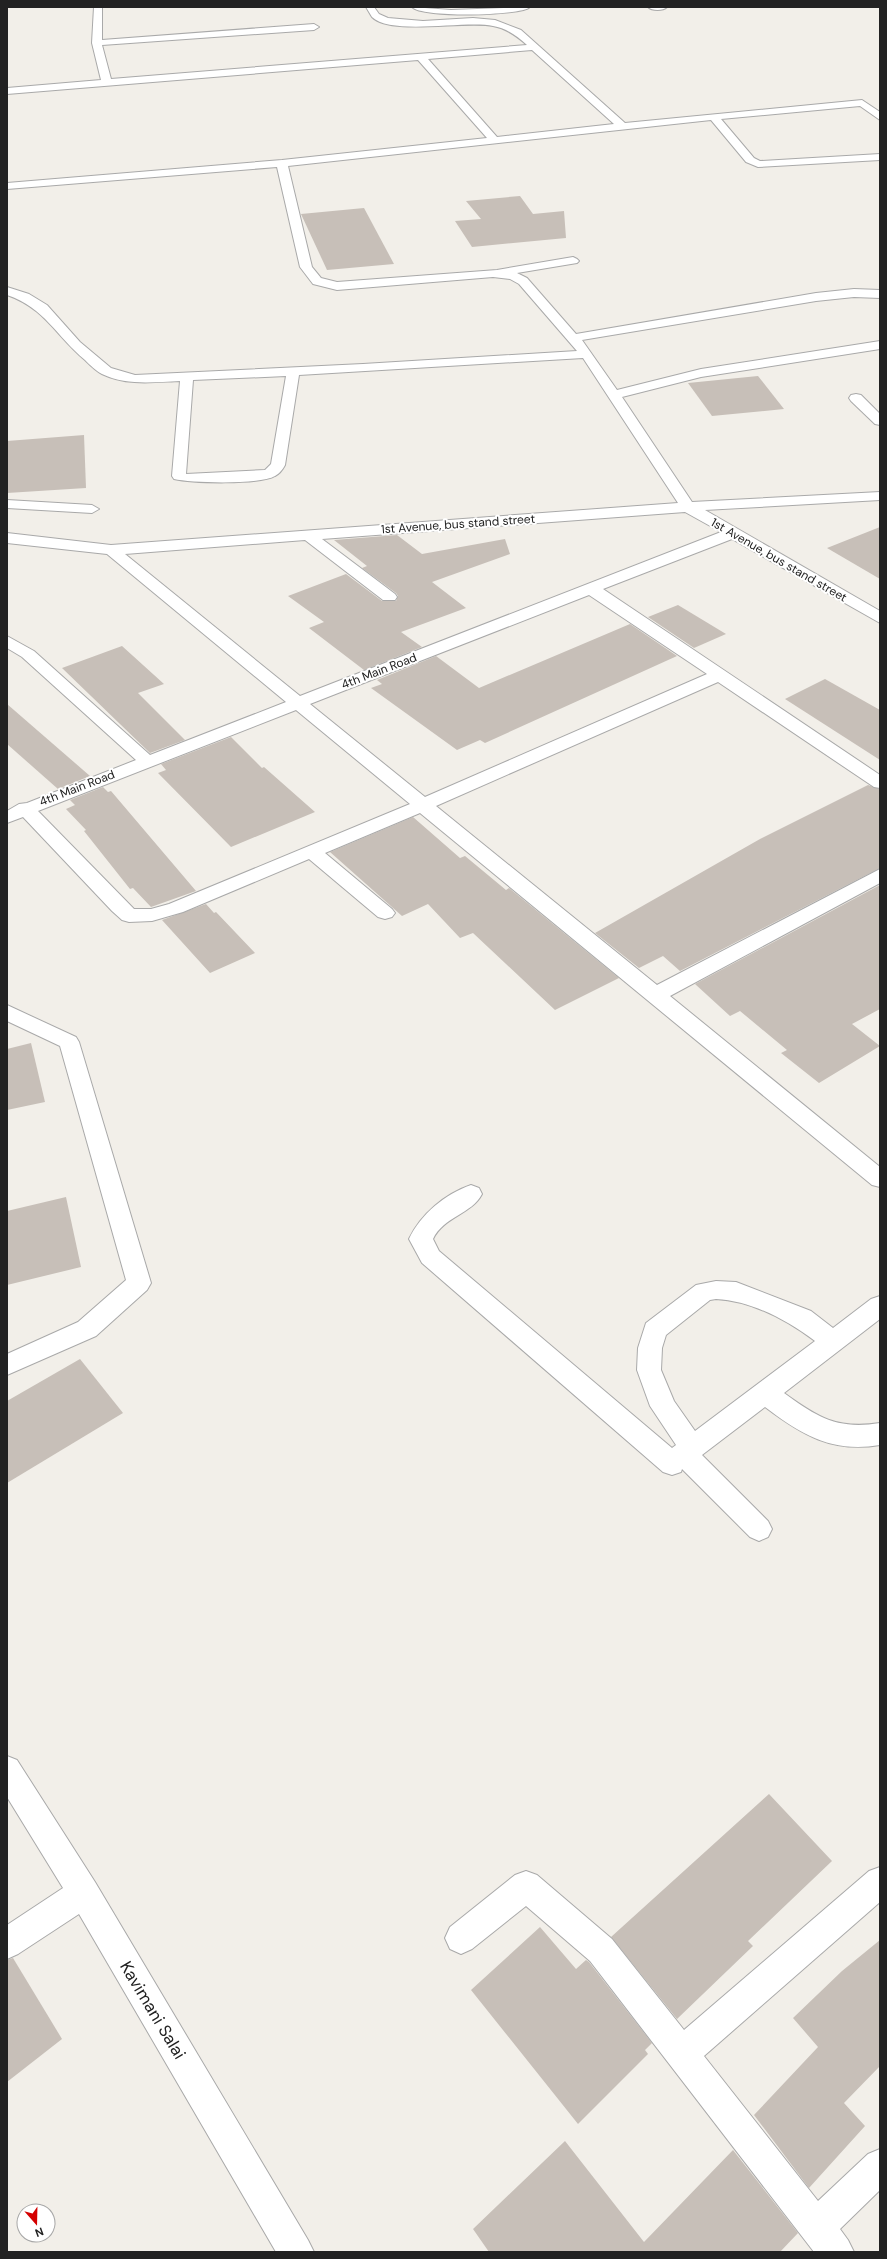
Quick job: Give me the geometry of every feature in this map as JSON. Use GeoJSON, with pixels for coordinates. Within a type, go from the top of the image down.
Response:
{"type":"FeatureCollection","features":[{"type":"Feature","properties":{"kind":"street"},"geometry":{"type":"LineString","coordinates":[[98,7],[97,43],[107,82]]}},
{"type":"Feature","properties":{"kind":"street"},"geometry":{"type":"LineString","coordinates":[[370,7],[376,16],[386,21],[423,24],[473,21],[495,23],[518,32],[622,127]]}},
{"type":"Feature","properties":{"kind":"street"},"geometry":{"type":"LineString","coordinates":[[416,7],[419,10],[436,13],[526,7]]}},
{"type":"Feature","properties":{"kind":"street"},"geometry":{"type":"LineString","coordinates":[[652,7],[663,7]]}},
{"type":"Feature","properties":{"kind":"street"},"geometry":{"type":"LineString","coordinates":[[495,23],[509,9]]}},
{"type":"Feature","properties":{"kind":"street"},"geometry":{"type":"LineString","coordinates":[[97,43],[314,27]]}},
{"type":"Feature","properties":{"kind":"street"},"geometry":{"type":"LineString","coordinates":[[7,91],[535,47]]}},
{"type":"Feature","properties":{"kind":"street"},"geometry":{"type":"LineString","coordinates":[[420,56],[494,140]]}},
{"type":"Feature","properties":{"kind":"street"},"geometry":{"type":"LineString","coordinates":[[7,186],[282,163],[714,116],[862,103],[880,117]]}},
{"type":"Feature","properties":{"kind":"street"},"geometry":{"type":"LineString","coordinates":[[714,116],[750,160],[758,164],[880,157]]}},
{"type":"Feature","properties":{"kind":"street"},"geometry":{"type":"LineString","coordinates":[[282,163],[306,268],[317,282],[337,286],[492,274],[574,261]]}},
{"type":"Feature","properties":{"kind":"street"},"geometry":{"type":"LineString","coordinates":[[492,274],[513,276],[523,281],[587,354],[634,428],[688,507],[880,496]]}},
{"type":"Feature","properties":{"kind":"street"},"geometry":{"type":"LineString","coordinates":[[7,291],[25,296],[43,308],[75,345],[106,371],[134,379],[187,378],[587,354]]}},
{"type":"Feature","properties":{"kind":"street"},"geometry":{"type":"LineString","coordinates":[[573,338],[816,297],[854,293],[880,294]]}},
{"type":"Feature","properties":{"kind":"street"},"geometry":{"type":"LineString","coordinates":[[614,395],[701,373],[880,345]]}},
{"type":"Feature","properties":{"kind":"street"},"geometry":{"type":"LineString","coordinates":[[187,378],[179,476],[187,478],[262,476],[270,474],[278,466],[293,372]]}},
{"type":"Feature","properties":{"kind":"street"},"geometry":{"type":"LineString","coordinates":[[856,398],[880,421]]}},
{"type":"Feature","properties":{"kind":"street"},"geometry":{"type":"LineString","coordinates":[[7,504],[92,509]]}},
{"type":"Feature","properties":{"kind":"street","name":"1st Avenue, bus stand street"},"geometry":{"type":"LineString","coordinates":[[7,538],[112,550],[688,507],[880,618]]}},
{"type":"Feature","properties":{"kind":"street","name":"4th Main Road"},"geometry":{"type":"LineString","coordinates":[[7,816],[733,533]]}},
{"type":"Feature","properties":{"kind":"street"},"geometry":{"type":"LineString","coordinates":[[308,535],[389,597]]}},
{"type":"Feature","properties":{"kind":"street"},"geometry":{"type":"LineString","coordinates":[[112,550],[880,1179]]}},
{"type":"Feature","properties":{"kind":"street"},"geometry":{"type":"LineString","coordinates":[[590,588],[880,783]]}},
{"type":"Feature","properties":{"kind":"street"},"geometry":{"type":"LineString","coordinates":[[7,641],[28,654],[147,761]]}},
{"type":"Feature","properties":{"kind":"street"},"geometry":{"type":"LineString","coordinates":[[25,808],[129,916],[152,915],[176,908],[423,805],[719,675]]}},
{"type":"Feature","properties":{"kind":"street"},"geometry":{"type":"LineString","coordinates":[[311,851],[385,913]]}},
{"type":"Feature","properties":{"kind":"street"},"geometry":{"type":"LineString","coordinates":[[655,995],[880,875]]}},
{"type":"Feature","properties":{"kind":"street"},"geometry":{"type":"LineString","coordinates":[[7,1012],[69,1042],[139,1283],[87,1329],[7,1365]]}},
{"type":"Feature","properties":{"kind":"street"},"geometry":{"type":"LineString","coordinates":[[471,1194],[434,1220],[424,1231],[421,1239],[430,1257],[679,1458],[759,1529]]}},
{"type":"Feature","properties":{"kind":"street"},"geometry":{"type":"LineString","coordinates":[[679,1458],[663,1406],[649,1370],[650,1348],[655,1330],[704,1292],[716,1290],[736,1291],[773,1305],[802,1318],[833,1341]]}},
{"type":"Feature","properties":{"kind":"street"},"geometry":{"type":"LineString","coordinates":[[679,1458],[833,1341],[877,1312]]}},
{"type":"Feature","properties":{"kind":"street"},"geometry":{"type":"LineString","coordinates":[[765,1393],[808,1425],[828,1434],[846,1436],[880,1434]]}},
{"type":"Feature","properties":{"kind":"street","name":"Kavimani Salai"},"geometry":{"type":"LineString","coordinates":[[7,1770],[84,1893],[296,2252]]}},
{"type":"Feature","properties":{"kind":"street"},"geometry":{"type":"LineString","coordinates":[[682,2053],[880,1882]]}},
{"type":"Feature","properties":{"kind":"street"},"geometry":{"type":"LineString","coordinates":[[461,1938],[526,1886],[601,1950],[826,2239],[880,2166]]}},
{"type":"Feature","properties":{"kind":"street"},"geometry":{"type":"LineString","coordinates":[[7,1943],[84,1893]]}},
{"type":"Feature","properties":{"kind":"building"},"geometry":{"type":"Polygon","coordinates":[[[520,196],[533,214],[564,211],[566,238],[472,247],[455,221],[481,219],[466,201],[520,196]]]}},
{"type":"Feature","properties":{"kind":"building"},"geometry":{"type":"Polygon","coordinates":[[[364,208],[394,264],[327,270],[301,214],[364,208]]]}},
{"type":"Feature","properties":{"kind":"building"},"geometry":{"type":"Polygon","coordinates":[[[758,376],[784,409],[712,416],[688,383],[758,376]]]}},
{"type":"Feature","properties":{"kind":"building"},"geometry":{"type":"Polygon","coordinates":[[[84,435],[86,488],[7,493],[7,441],[84,435]]]}},
{"type":"Feature","properties":{"kind":"building"},"geometry":{"type":"Polygon","coordinates":[[[880,527],[880,579],[827,548],[880,527]]]}},
{"type":"Feature","properties":{"kind":"building"},"geometry":{"type":"Polygon","coordinates":[[[397,535],[422,554],[505,539],[510,554],[432,582],[466,608],[401,632],[422,647],[364,670],[309,628],[324,622],[288,596],[346,574],[382,601],[396,601],[398,596],[396,593],[362,568],[367,566],[334,540],[397,535]]]}},
{"type":"Feature","properties":{"kind":"building"},"geometry":{"type":"Polygon","coordinates":[[[678,605],[726,634],[694,648],[648,617],[678,605]]]}},
{"type":"Feature","properties":{"kind":"building"},"geometry":{"type":"Polygon","coordinates":[[[630,624],[677,656],[485,743],[480,740],[457,750],[371,688],[382,684],[377,680],[436,656],[479,688],[630,624]]]}},
{"type":"Feature","properties":{"kind":"building"},"geometry":{"type":"Polygon","coordinates":[[[122,646],[164,684],[138,693],[185,740],[150,753],[62,668],[122,646]]]}},
{"type":"Feature","properties":{"kind":"building"},"geometry":{"type":"Polygon","coordinates":[[[825,679],[880,710],[880,760],[785,699],[825,679]]]}},
{"type":"Feature","properties":{"kind":"building"},"geometry":{"type":"Polygon","coordinates":[[[7,704],[90,776],[58,789],[7,744],[7,704]]]}},
{"type":"Feature","properties":{"kind":"building"},"geometry":{"type":"Polygon","coordinates":[[[231,737],[262,768],[264,767],[315,812],[231,847],[158,773],[166,770],[161,764],[231,737]]]}},
{"type":"Feature","properties":{"kind":"building"},"geometry":{"type":"Polygon","coordinates":[[[868,785],[880,789],[880,868],[680,971],[663,956],[639,968],[595,933],[760,839],[868,785]]]}},
{"type":"Feature","properties":{"kind":"building"},"geometry":{"type":"Polygon","coordinates":[[[103,787],[108,792],[111,791],[196,891],[151,907],[133,888],[130,889],[84,831],[86,830],[66,809],[75,805],[70,800],[103,787]]]}},
{"type":"Feature","properties":{"kind":"building"},"geometry":{"type":"Polygon","coordinates":[[[413,817],[460,858],[465,856],[506,890],[509,888],[619,978],[555,1010],[473,933],[460,938],[428,904],[402,916],[330,852],[413,817]]]}},
{"type":"Feature","properties":{"kind":"building"},"geometry":{"type":"Polygon","coordinates":[[[880,885],[880,1009],[852,1024],[880,1046],[819,1083],[781,1053],[787,1050],[740,1011],[730,1016],[695,984],[880,885]]]}},
{"type":"Feature","properties":{"kind":"building"},"geometry":{"type":"Polygon","coordinates":[[[206,904],[214,913],[216,912],[255,953],[210,973],[162,920],[206,904]]]}},
{"type":"Feature","properties":{"kind":"building"},"geometry":{"type":"Polygon","coordinates":[[[31,1043],[45,1102],[7,1110],[7,1049],[31,1043]]]}},
{"type":"Feature","properties":{"kind":"building"},"geometry":{"type":"Polygon","coordinates":[[[66,1197],[81,1267],[7,1285],[7,1211],[66,1197]]]}},
{"type":"Feature","properties":{"kind":"building"},"geometry":{"type":"Polygon","coordinates":[[[80,1359],[123,1413],[7,1483],[7,1401],[80,1359]]]}},
{"type":"Feature","properties":{"kind":"building"},"geometry":{"type":"Polygon","coordinates":[[[769,1794],[832,1861],[748,1941],[753,1946],[677,2019],[611,1937],[769,1794]]]}},
{"type":"Feature","properties":{"kind":"building"},"geometry":{"type":"Polygon","coordinates":[[[540,1927],[576,1969],[586,1960],[589,1962],[652,2043],[645,2050],[648,2054],[578,2124],[471,1990],[540,1927]]]}},
{"type":"Feature","properties":{"kind":"building"},"geometry":{"type":"Polygon","coordinates":[[[880,1940],[880,2066],[844,2103],[865,2126],[809,2188],[754,2115],[818,2047],[793,2018],[842,1971],[880,1940]]]}},
{"type":"Feature","properties":{"kind":"building"},"geometry":{"type":"Polygon","coordinates":[[[13,1958],[62,2039],[7,2082],[7,1960],[13,1958]]]}},
{"type":"Feature","properties":{"kind":"building"},"geometry":{"type":"Polygon","coordinates":[[[565,2141],[644,2242],[733,2150],[798,2233],[780,2252],[489,2252],[473,2229],[565,2141]]]}}]}
